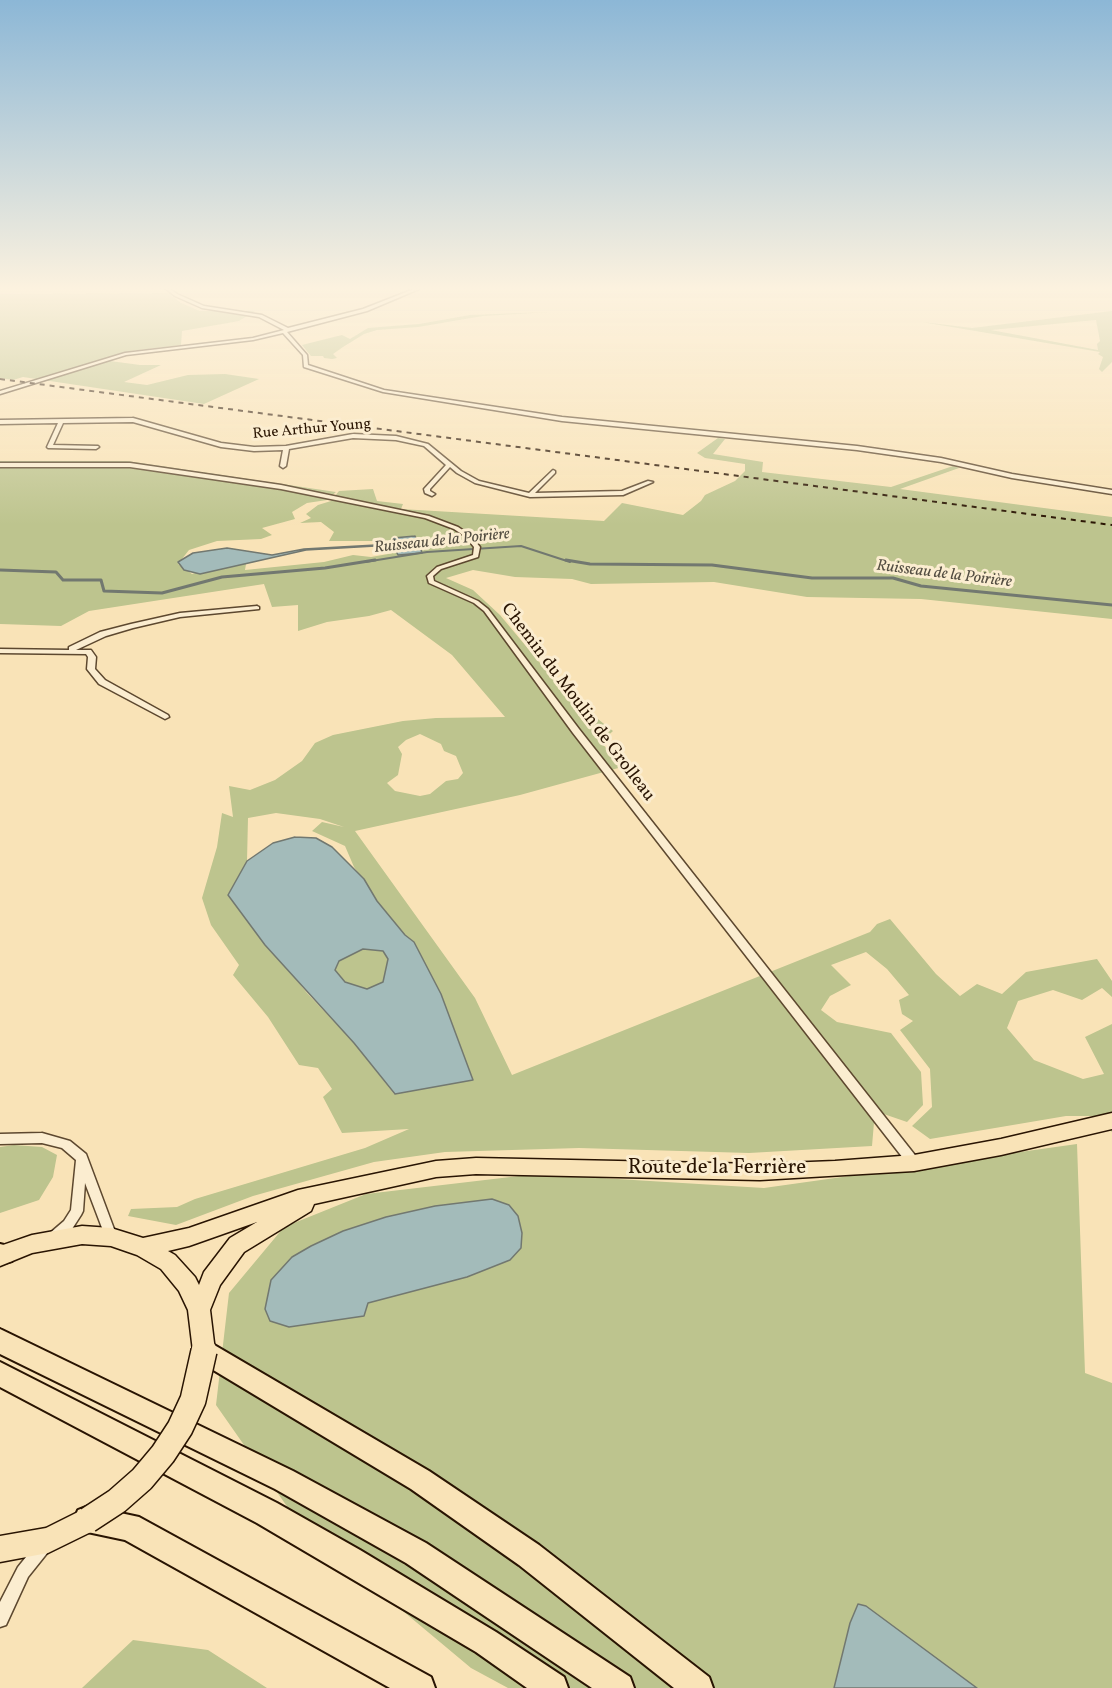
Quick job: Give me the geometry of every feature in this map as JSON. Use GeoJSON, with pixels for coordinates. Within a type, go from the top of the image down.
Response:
{"type":"FeatureCollection","features":[{"type":"Feature","properties":{"kind":"highway"},"geometry":{"type":"LineString","coordinates":[[0,1341],[284,1480],[416,1553],[619,1688]]}},
{"type":"Feature","properties":{"kind":"highway"},"geometry":{"type":"LineString","coordinates":[[204,1351],[420,1480],[529,1555],[698,1688]]}},
{"type":"Feature","properties":{"kind":"highway"},"geometry":{"type":"LineString","coordinates":[[0,1374],[267,1513],[350,1560],[486,1642],[553,1688]]}},
{"type":"Feature","properties":{"kind":"highway"},"geometry":{"type":"LineString","coordinates":[[88,1520],[129,1527],[420,1688]]}},
{"type":"Feature","properties":{"kind":"main road","name":"Route de la Ferrière"},"geometry":{"type":"LineString","coordinates":[[143,1247],[189,1237],[298,1199],[320,1196],[396,1177],[476,1166],[760,1172],[914,1162],[1000,1147],[1112,1121]]}},
{"type":"Feature","properties":{"kind":"main road","name":"Route de la Ferrière"},"geometry":{"type":"LineString","coordinates":[[199,1310],[212,1279],[237,1245],[253,1233],[320,1196]]}},
{"type":"Feature","properties":{"kind":"main road"},"geometry":{"type":"LineString","coordinates":[[0,1549],[48,1540],[88,1520],[117,1501],[142,1479],[163,1454],[180,1428],[193,1400],[204,1351],[199,1310],[180,1276],[168,1262],[143,1247],[111,1237],[82,1235],[51,1239],[1,1255]]}},
{"type":"Feature","properties":{"kind":"street"},"geometry":{"type":"LineString","coordinates":[[0,393],[81,368]]}},
{"type":"Feature","properties":{"kind":"street"},"geometry":{"type":"LineString","coordinates":[[312,368],[375,388],[421,398],[562,419],[856,448],[941,460],[1012,476],[1112,492]]}},
{"type":"Feature","properties":{"kind":"street","name":"Rue Arthur Young"},"geometry":{"type":"LineString","coordinates":[[0,422],[133,420],[221,445],[254,449],[286,448],[353,436],[384,436],[426,445],[477,482],[530,495],[623,493],[650,482]]}},
{"type":"Feature","properties":{"kind":"street"},"geometry":{"type":"LineString","coordinates":[[61,421],[50,447],[96,447]]}},
{"type":"Feature","properties":{"kind":"street"},"geometry":{"type":"LineString","coordinates":[[283,466],[286,448]]}},
{"type":"Feature","properties":{"kind":"street"},"geometry":{"type":"LineString","coordinates":[[432,494],[427,492],[427,489],[450,464]]}},
{"type":"Feature","properties":{"kind":"street","name":"Chemin du Moulin de Grolleau"},"geometry":{"type":"LineString","coordinates":[[0,465],[130,465],[281,486],[427,517],[456,528],[477,549],[476,556],[469,561],[439,568],[430,576],[431,582],[470,599],[486,610],[576,731],[914,1162]]}},
{"type":"Feature","properties":{"kind":"street"},"geometry":{"type":"LineString","coordinates":[[530,495],[553,472]]}},
{"type":"Feature","properties":{"kind":"street"},"geometry":{"type":"LineString","coordinates":[[70,650],[103,634],[131,626],[180,615],[257,608]]}},
{"type":"Feature","properties":{"kind":"street"},"geometry":{"type":"LineString","coordinates":[[0,651],[88,652],[92,657],[91,669],[102,682],[165,717]]}},
{"type":"Feature","properties":{"kind":"street"},"geometry":{"type":"LineString","coordinates":[[0,1139],[42,1138],[66,1144],[82,1158],[111,1237]]}},
{"type":"Feature","properties":{"kind":"street"},"geometry":{"type":"LineString","coordinates":[[51,1239],[68,1226],[77,1211],[82,1158]]}},
{"type":"Feature","properties":{"kind":"street"},"geometry":{"type":"LineString","coordinates":[[0,1619],[23,1572],[48,1540]]}},
{"type":"Feature","properties":{"kind":"green space"},"geometry":{"type":"Polygon","coordinates":[[[0,368],[155,368],[124,382],[147,385],[188,375],[225,374],[259,379],[204,404],[23,377],[13,380],[0,378],[0,368]]]}},
{"type":"Feature","properties":{"kind":"green space"},"geometry":{"type":"Polygon","coordinates":[[[718,438],[725,439],[713,454],[763,462],[762,472],[891,487],[953,466],[959,468],[900,489],[1112,517],[1112,619],[921,599],[807,597],[714,582],[591,584],[572,579],[515,577],[473,570],[446,578],[473,590],[500,615],[565,693],[613,731],[601,742],[622,767],[520,795],[355,831],[475,998],[512,1075],[870,932],[877,924],[890,919],[936,974],[960,996],[977,984],[1002,994],[1026,972],[1097,959],[1112,981],[1112,997],[1102,988],[1082,1000],[1053,990],[1018,1001],[1007,1028],[1034,1060],[1083,1079],[1104,1074],[1085,1037],[1112,1024],[1112,1132],[1095,1116],[1066,1116],[930,1139],[912,1126],[932,1107],[930,1069],[900,1030],[913,1021],[902,1014],[899,1000],[909,995],[887,969],[866,952],[831,965],[851,985],[830,996],[821,1010],[837,1022],[891,1033],[921,1072],[923,1105],[907,1122],[875,1111],[872,1146],[749,1153],[579,1148],[445,1152],[374,1162],[253,1196],[176,1225],[128,1216],[131,1209],[177,1207],[195,1199],[365,1148],[409,1129],[342,1133],[323,1097],[332,1089],[318,1068],[299,1065],[268,1017],[233,975],[239,965],[211,925],[202,898],[217,847],[222,813],[233,817],[229,786],[250,790],[275,780],[302,761],[315,743],[333,735],[403,721],[505,717],[452,655],[391,610],[369,616],[327,622],[298,631],[298,605],[272,607],[264,584],[89,611],[61,626],[0,624],[0,461],[127,461],[336,492],[327,500],[307,503],[292,512],[295,519],[262,528],[272,535],[261,539],[217,541],[189,550],[178,564],[192,574],[242,560],[246,564],[245,570],[324,562],[353,555],[371,557],[394,553],[412,545],[411,541],[329,541],[334,532],[321,522],[300,523],[311,518],[306,514],[318,505],[331,501],[339,491],[373,489],[377,501],[403,504],[401,509],[604,521],[622,503],[683,515],[705,495],[735,481],[745,471],[745,464],[705,458],[697,453],[718,438]],[[420,734],[406,740],[398,747],[402,754],[398,775],[387,783],[395,791],[420,796],[430,794],[446,781],[458,779],[463,773],[456,756],[444,751],[441,744],[420,734]],[[276,813],[248,818],[247,861],[228,895],[307,993],[354,1043],[394,1094],[473,1080],[441,994],[414,942],[405,935],[377,901],[354,867],[345,846],[312,831],[322,822],[344,827],[320,819],[276,813]]]}},
{"type":"Feature","properties":{"kind":"green space"},"geometry":{"type":"Polygon","coordinates":[[[363,949],[383,951],[388,959],[383,982],[367,989],[345,982],[335,970],[339,961],[363,949]]]}},
{"type":"Feature","properties":{"kind":"green space"},"geometry":{"type":"Polygon","coordinates":[[[1077,1144],[1085,1373],[1112,1383],[1112,1688],[508,1688],[471,1668],[300,1525],[216,1405],[229,1293],[284,1227],[366,1194],[536,1174],[764,1188],[1077,1144]]]}},
{"type":"Feature","properties":{"kind":"green space"},"geometry":{"type":"Polygon","coordinates":[[[14,1145],[42,1147],[57,1155],[53,1177],[39,1200],[0,1213],[0,1147],[14,1145]]]}},
{"type":"Feature","properties":{"kind":"green space"},"geometry":{"type":"Polygon","coordinates":[[[133,1640],[208,1650],[267,1688],[82,1688],[133,1640]]]}},
{"type":"Feature","properties":{"kind":"water"},"geometry":{"type":"Polygon","coordinates":[[[415,536],[418,542],[460,539],[419,544],[422,553],[398,555],[393,545],[306,550],[200,574],[184,570],[178,562],[193,553],[227,548],[272,555],[304,549],[394,544],[393,538],[415,536]]]}},
{"type":"Feature","properties":{"kind":"water"},"geometry":{"type":"Polygon","coordinates":[[[295,837],[316,838],[332,847],[364,879],[377,901],[405,935],[414,942],[441,994],[473,1080],[395,1094],[354,1043],[265,945],[228,895],[247,861],[273,843],[295,837]],[[363,949],[339,961],[335,970],[345,982],[367,989],[383,982],[388,959],[383,951],[363,949]]]}},
{"type":"Feature","properties":{"kind":"water"},"geometry":{"type":"Polygon","coordinates":[[[492,1199],[509,1205],[518,1216],[522,1233],[521,1248],[510,1260],[467,1277],[368,1303],[364,1316],[289,1327],[270,1321],[265,1309],[271,1280],[292,1257],[311,1246],[343,1231],[386,1217],[435,1206],[492,1199]]]}},
{"type":"Feature","properties":{"kind":"water"},"geometry":{"type":"Polygon","coordinates":[[[858,1604],[866,1606],[977,1688],[834,1688],[850,1623],[858,1604]]]}},
{"type":"Feature","properties":{"kind":"waterway","name":"Ruisseau de la Poirière"},"geometry":{"type":"LineString","coordinates":[[365,562],[427,552],[521,546],[570,562]]}},
{"type":"Feature","properties":{"kind":"waterway","name":"Ruisseau de la Poirière"},"geometry":{"type":"LineString","coordinates":[[0,570],[56,572],[63,580],[101,580],[104,591],[162,593],[222,577],[325,568],[375,560]]}},
{"type":"Feature","properties":{"kind":"waterway","name":"Ruisseau de la Poirière"},"geometry":{"type":"LineString","coordinates":[[566,560],[590,564],[712,565],[812,578],[893,578],[921,586],[1112,605]]}},
{"type":"Feature","properties":{"kind":"railway"},"geometry":{"type":"LineString","coordinates":[[0,379],[1112,525]]}}]}
